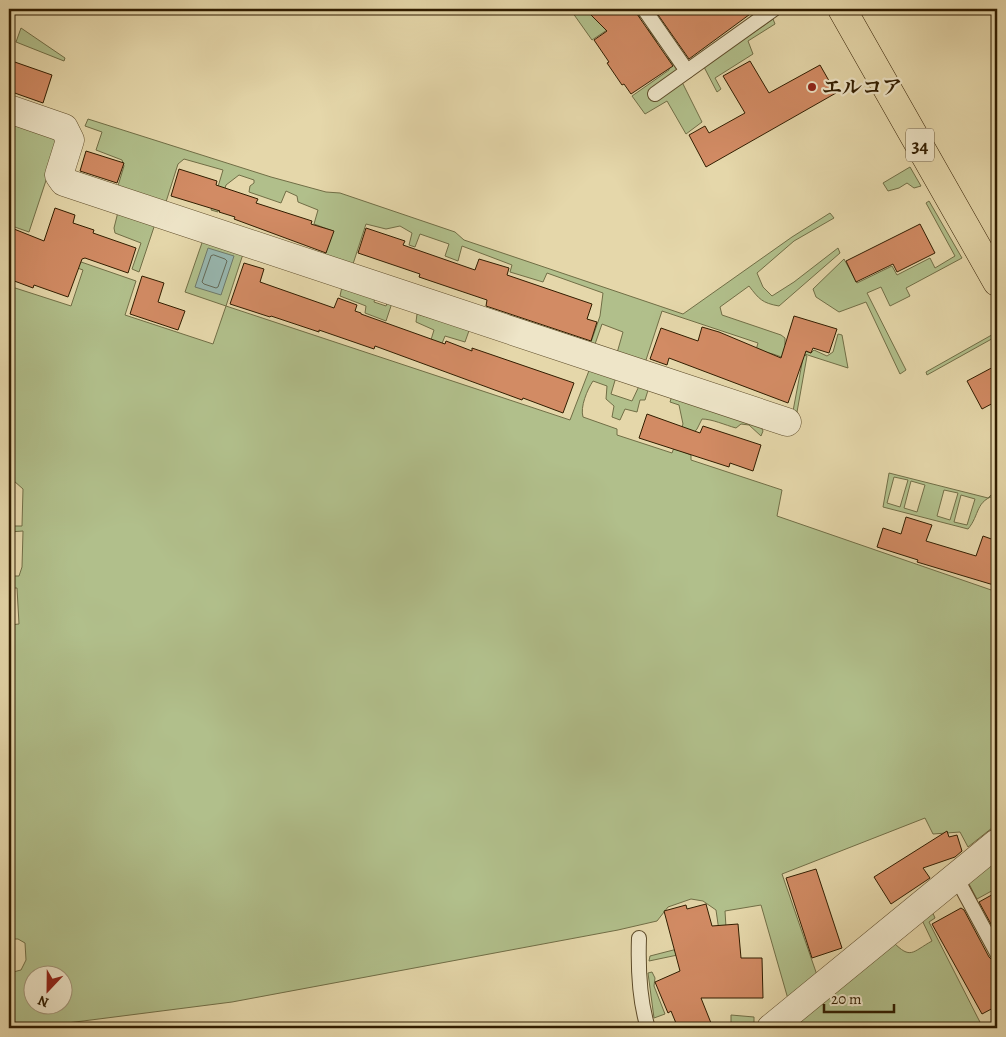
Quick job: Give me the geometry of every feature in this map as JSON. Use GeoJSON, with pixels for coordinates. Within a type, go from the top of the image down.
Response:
{"type":"FeatureCollection","features":[{"type":"Feature","properties":{"kind":"main road","name":"34"},"geometry":{"type":"LineString","coordinates":[[842,9],[997,282]]}},
{"type":"Feature","properties":{"kind":"street"},"geometry":{"type":"LineString","coordinates":[[9,109],[64,128],[70,140],[59,175],[64,182],[787,422]]}},
{"type":"Feature","properties":{"kind":"street"},"geometry":{"type":"LineString","coordinates":[[770,1028],[997,843]]}},
{"type":"Feature","properties":{"kind":"lane"},"geometry":{"type":"LineString","coordinates":[[644,9],[688,71]]}},
{"type":"Feature","properties":{"kind":"lane"},"geometry":{"type":"LineString","coordinates":[[655,94],[774,9]]}},
{"type":"Feature","properties":{"kind":"lane"},"geometry":{"type":"LineString","coordinates":[[956,877],[997,953]]}},
{"type":"Feature","properties":{"kind":"lane"},"geometry":{"type":"LineString","coordinates":[[638,938],[638,960],[648,1028]]}},
{"type":"Feature","properties":{"kind":"green space"},"geometry":{"type":"Polygon","coordinates":[[[570,9],[614,9],[616,12],[620,9],[634,9],[640,17],[623,29],[631,40],[648,29],[657,41],[652,46],[646,43],[631,53],[614,28],[610,28],[592,40],[570,9]]]}},
{"type":"Feature","properties":{"kind":"green space"},"geometry":{"type":"Polygon","coordinates":[[[773,19],[775,24],[748,41],[753,54],[715,78],[721,89],[717,92],[704,67],[773,19]]]}},
{"type":"Feature","properties":{"kind":"green space"},"geometry":{"type":"Polygon","coordinates":[[[21,28],[65,58],[64,61],[16,42],[21,28]]]}},
{"type":"Feature","properties":{"kind":"green space"},"geometry":{"type":"Polygon","coordinates":[[[668,57],[677,70],[648,92],[654,100],[682,82],[702,122],[686,134],[667,101],[645,114],[632,96],[669,70],[664,58],[668,57]]]}},
{"type":"Feature","properties":{"kind":"green space"},"geometry":{"type":"Polygon","coordinates":[[[9,118],[50,133],[58,144],[29,232],[9,225],[9,118]]]}},
{"type":"Feature","properties":{"kind":"green space"},"geometry":{"type":"Polygon","coordinates":[[[88,119],[271,177],[326,192],[340,193],[455,232],[464,240],[683,314],[792,237],[830,213],[834,218],[794,241],[757,273],[763,287],[772,296],[794,282],[838,248],[840,253],[779,306],[761,300],[749,286],[720,307],[722,315],[781,335],[785,338],[785,345],[811,353],[814,350],[827,356],[833,352],[838,334],[842,335],[848,368],[786,348],[807,356],[797,412],[793,411],[803,358],[790,360],[765,352],[752,364],[758,343],[662,311],[645,363],[617,353],[623,332],[602,324],[594,347],[590,345],[600,316],[603,293],[547,273],[543,282],[510,272],[512,265],[462,246],[458,261],[445,256],[449,244],[420,234],[415,247],[409,245],[412,233],[400,226],[386,229],[366,224],[353,264],[325,255],[333,231],[314,224],[318,210],[298,202],[297,196],[286,191],[281,203],[249,192],[254,180],[239,175],[226,185],[218,212],[211,210],[223,170],[184,159],[178,164],[165,205],[117,189],[124,166],[122,160],[96,150],[102,132],[85,126],[88,119]]]}},
{"type":"Feature","properties":{"kind":"green space"},"geometry":{"type":"Polygon","coordinates":[[[910,167],[921,186],[914,188],[907,183],[899,188],[888,191],[883,183],[910,167]]]}},
{"type":"Feature","properties":{"kind":"green space"},"geometry":{"type":"Polygon","coordinates":[[[929,201],[962,258],[906,288],[910,296],[890,306],[881,287],[867,293],[906,370],[900,374],[866,302],[839,312],[816,297],[813,289],[844,259],[857,283],[892,266],[897,275],[930,258],[935,268],[955,256],[926,203],[929,201]]]}},
{"type":"Feature","properties":{"kind":"green space"},"geometry":{"type":"Polygon","coordinates":[[[118,212],[155,224],[139,272],[132,269],[141,243],[115,233],[114,228],[118,212]]]}},
{"type":"Feature","properties":{"kind":"green space"},"geometry":{"type":"Polygon","coordinates":[[[9,237],[136,281],[125,315],[213,344],[226,306],[570,420],[590,368],[616,377],[611,394],[632,401],[640,384],[649,387],[645,400],[640,400],[637,412],[625,409],[620,420],[612,417],[614,406],[606,399],[607,386],[593,381],[588,389],[582,408],[583,417],[617,429],[617,435],[672,453],[683,424],[679,405],[670,402],[672,396],[760,425],[763,431],[761,436],[749,425],[741,424],[736,428],[702,419],[697,429],[679,450],[691,455],[691,460],[782,490],[777,516],[997,592],[997,824],[968,847],[960,832],[933,834],[925,818],[782,874],[817,975],[788,999],[761,905],[725,911],[730,993],[687,953],[649,961],[650,956],[720,938],[716,910],[703,901],[691,899],[668,907],[657,921],[618,930],[232,1002],[28,1028],[9,1028],[9,973],[21,970],[22,968],[22,1014],[72,1014],[72,964],[24,964],[26,960],[25,943],[18,939],[9,939],[9,625],[19,624],[17,588],[9,588],[9,576],[19,576],[22,567],[23,531],[9,532],[9,526],[22,526],[23,489],[14,481],[9,480],[9,325],[11,320],[9,286],[71,306],[83,270],[9,243],[9,237]]]}},
{"type":"Feature","properties":{"kind":"green space"},"geometry":{"type":"Polygon","coordinates":[[[204,237],[244,251],[226,306],[185,292],[204,237]]]}},
{"type":"Feature","properties":{"kind":"green space"},"geometry":{"type":"Polygon","coordinates":[[[343,282],[376,293],[374,302],[386,306],[389,297],[393,300],[386,321],[365,313],[366,306],[340,296],[343,282]]]}},
{"type":"Feature","properties":{"kind":"green space"},"geometry":{"type":"Polygon","coordinates":[[[417,314],[434,319],[471,325],[465,342],[445,336],[439,351],[426,356],[434,330],[416,322],[417,314]]]}},
{"type":"Feature","properties":{"kind":"green space"},"geometry":{"type":"Polygon","coordinates":[[[997,332],[997,336],[927,375],[926,372],[997,332]]]}},
{"type":"Feature","properties":{"kind":"green space"},"geometry":{"type":"Polygon","coordinates":[[[889,473],[988,498],[997,491],[997,495],[990,497],[981,504],[968,529],[883,507],[889,473]],[[894,477],[887,503],[900,507],[908,480],[894,477]],[[911,481],[904,508],[917,512],[925,485],[911,481]],[[944,490],[937,516],[950,520],[958,493],[944,490]],[[961,495],[954,522],[967,525],[975,499],[961,495]]]}},
{"type":"Feature","properties":{"kind":"green space"},"geometry":{"type":"Polygon","coordinates":[[[997,856],[997,888],[977,899],[968,882],[997,856]]]}},
{"type":"Feature","properties":{"kind":"green space"},"geometry":{"type":"Polygon","coordinates":[[[931,909],[935,918],[929,922],[983,1028],[784,1028],[893,942],[904,951],[912,952],[932,941],[921,918],[931,909]]]}},
{"type":"Feature","properties":{"kind":"green space"},"geometry":{"type":"Polygon","coordinates":[[[652,972],[655,978],[654,986],[665,1014],[654,1018],[648,973],[652,972]]]}},
{"type":"Feature","properties":{"kind":"green space"},"geometry":{"type":"Polygon","coordinates":[[[731,1015],[754,1017],[754,1026],[750,1028],[731,1028],[731,1015]]]}},
{"type":"Feature","properties":{"kind":"water"},"geometry":{"type":"Polygon","coordinates":[[[208,248],[234,256],[221,295],[195,287],[208,248]]]}},
{"type":"Feature","properties":{"kind":"building"},"geometry":{"type":"Polygon","coordinates":[[[585,9],[635,9],[673,66],[631,94],[624,84],[622,85],[594,40],[607,31],[585,9]]]}},
{"type":"Feature","properties":{"kind":"building"},"geometry":{"type":"Polygon","coordinates":[[[654,9],[757,9],[689,59],[654,9]]]}},
{"type":"Feature","properties":{"kind":"building"},"geometry":{"type":"Polygon","coordinates":[[[9,60],[52,75],[43,103],[9,91],[9,60]]]}},
{"type":"Feature","properties":{"kind":"building"},"geometry":{"type":"Polygon","coordinates":[[[750,61],[769,93],[820,65],[836,93],[706,167],[689,135],[705,126],[709,133],[745,113],[723,76],[750,61]]]}},
{"type":"Feature","properties":{"kind":"building"},"geometry":{"type":"Polygon","coordinates":[[[86,151],[124,163],[117,183],[80,171],[86,151]]]}},
{"type":"Feature","properties":{"kind":"building"},"geometry":{"type":"Polygon","coordinates":[[[179,169],[217,181],[216,185],[258,199],[256,203],[312,221],[311,224],[334,231],[326,253],[234,219],[235,217],[220,211],[171,196],[179,169]]]}},
{"type":"Feature","properties":{"kind":"building"},"geometry":{"type":"Polygon","coordinates":[[[55,208],[75,215],[73,223],[94,230],[93,233],[136,248],[128,273],[85,258],[82,259],[68,297],[34,285],[33,288],[9,279],[9,245],[14,229],[44,241],[55,208]]]}},
{"type":"Feature","properties":{"kind":"building"},"geometry":{"type":"Polygon","coordinates":[[[920,224],[935,253],[897,272],[893,264],[856,282],[846,261],[920,224]]]}},
{"type":"Feature","properties":{"kind":"building"},"geometry":{"type":"Polygon","coordinates":[[[366,228],[405,241],[403,245],[475,270],[479,259],[509,268],[507,275],[592,304],[587,319],[597,322],[591,341],[486,306],[487,300],[419,277],[420,274],[358,253],[366,228]]]}},
{"type":"Feature","properties":{"kind":"building"},"geometry":{"type":"Polygon","coordinates":[[[244,263],[264,269],[260,282],[334,308],[338,298],[357,305],[355,311],[361,314],[445,344],[446,341],[472,351],[472,348],[574,383],[563,413],[523,398],[522,400],[375,346],[374,349],[319,330],[319,332],[230,304],[244,263]]]}},
{"type":"Feature","properties":{"kind":"building"},"geometry":{"type":"Polygon","coordinates":[[[142,276],[164,283],[158,302],[185,311],[178,330],[130,314],[142,276]]]}},
{"type":"Feature","properties":{"kind":"building"},"geometry":{"type":"Polygon","coordinates":[[[794,316],[837,329],[829,353],[813,348],[811,353],[806,351],[788,403],[669,358],[667,365],[650,359],[661,328],[698,341],[702,327],[719,332],[781,358],[794,316]]]}},
{"type":"Feature","properties":{"kind":"building"},"geometry":{"type":"Polygon","coordinates":[[[997,365],[997,401],[982,409],[967,381],[997,365]]]}},
{"type":"Feature","properties":{"kind":"building"},"geometry":{"type":"Polygon","coordinates":[[[647,414],[700,433],[703,426],[761,445],[753,471],[730,463],[729,467],[639,438],[647,414]]]}},
{"type":"Feature","properties":{"kind":"building"},"geometry":{"type":"Polygon","coordinates":[[[906,517],[932,525],[926,541],[976,556],[983,536],[997,541],[997,586],[917,562],[918,560],[877,547],[883,528],[901,534],[906,517]]]}},
{"type":"Feature","properties":{"kind":"building"},"geometry":{"type":"Polygon","coordinates":[[[947,831],[949,837],[957,835],[962,851],[955,857],[923,868],[930,878],[891,904],[874,877],[947,831]]]}},
{"type":"Feature","properties":{"kind":"building"},"geometry":{"type":"Polygon","coordinates":[[[816,869],[842,948],[812,958],[786,878],[816,869]]]}},
{"type":"Feature","properties":{"kind":"building"},"geometry":{"type":"Polygon","coordinates":[[[997,892],[997,935],[979,902],[997,892]]]}},
{"type":"Feature","properties":{"kind":"building"},"geometry":{"type":"Polygon","coordinates":[[[706,904],[712,926],[738,924],[741,958],[762,958],[763,998],[701,998],[713,1028],[678,1028],[671,1011],[668,1013],[655,982],[680,971],[664,911],[686,905],[687,909],[706,904]]]}},
{"type":"Feature","properties":{"kind":"building"},"geometry":{"type":"Polygon","coordinates":[[[961,908],[964,910],[989,957],[997,962],[997,1006],[982,1014],[932,924],[961,908]]]}},
{"type":"Feature","properties":{"kind":"place","name":"エルコア"},"geometry":{"type":"Point","coordinates":[812,87]}}]}
